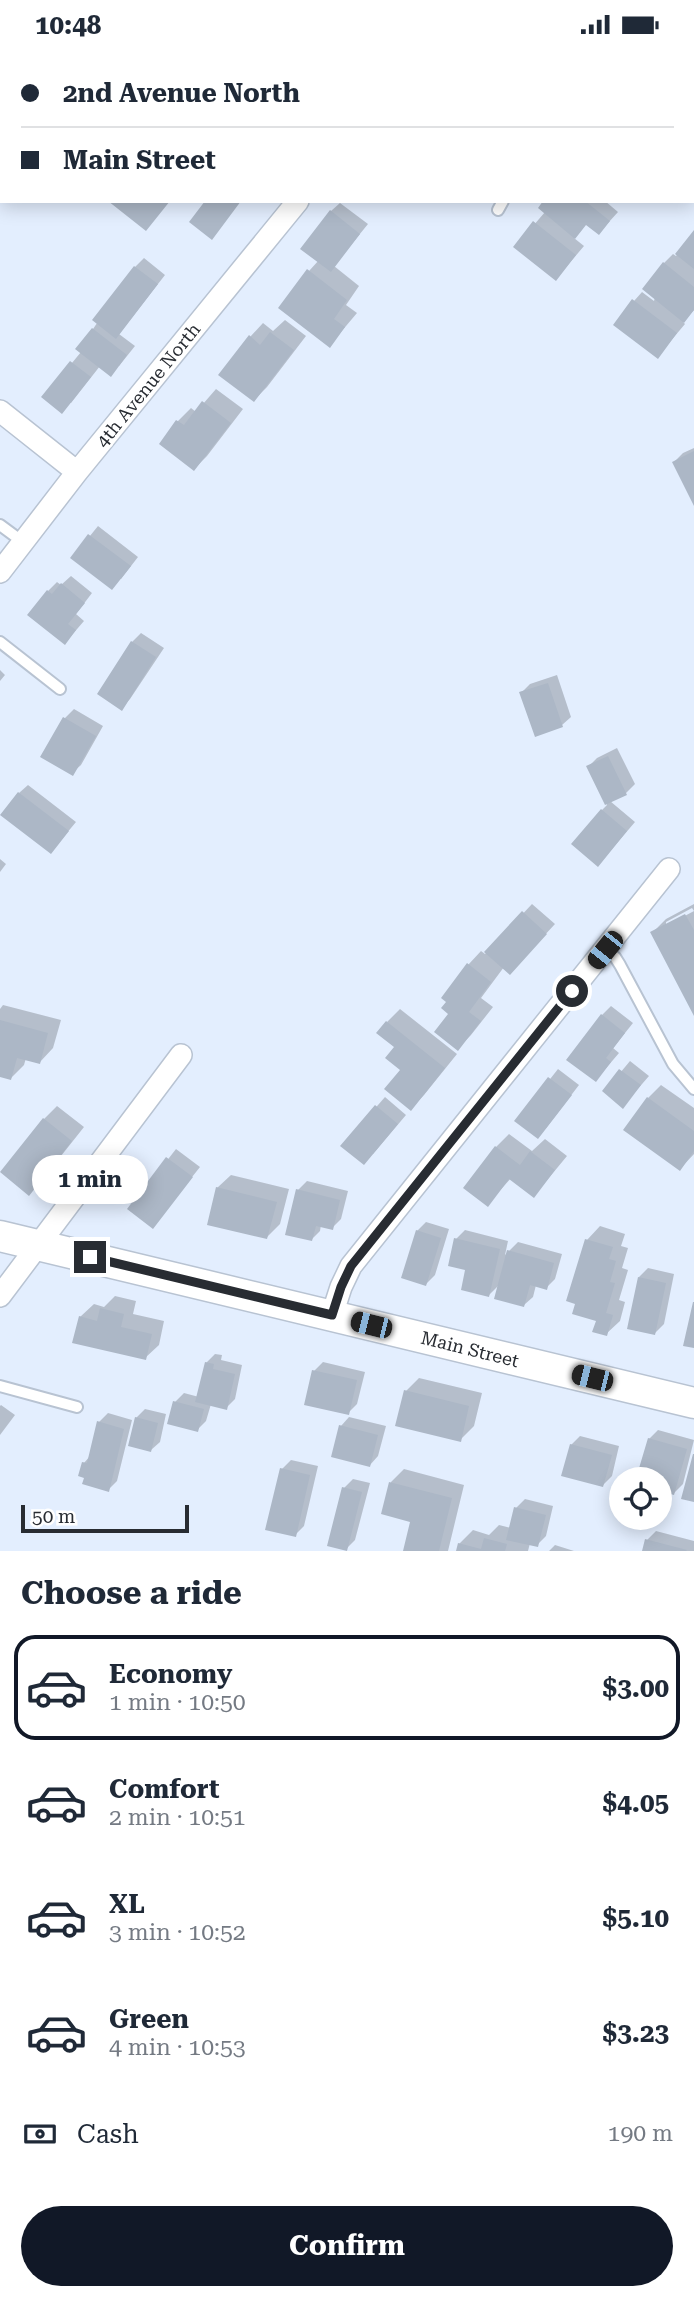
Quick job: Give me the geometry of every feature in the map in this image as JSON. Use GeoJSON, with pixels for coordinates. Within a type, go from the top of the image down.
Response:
{"type":"FeatureCollection","features":[{"type":"Feature","properties":{"kind":"street","name":"4th Avenue North"},"geometry":{"type":"LineString","coordinates":[[0,572],[77,472],[296,203]]}},
{"type":"Feature","properties":{"kind":"street"},"geometry":{"type":"LineString","coordinates":[[0,411],[77,472]]}},
{"type":"Feature","properties":{"kind":"street"},"geometry":{"type":"LineString","coordinates":[[332,1315],[351,1266],[669,869]]}},
{"type":"Feature","properties":{"kind":"street"},"geometry":{"type":"LineString","coordinates":[[0,1296],[181,1055]]}},
{"type":"Feature","properties":{"kind":"street","name":"Main Street"},"geometry":{"type":"LineString","coordinates":[[0,1235],[694,1403]]}},
{"type":"Feature","properties":{"kind":"lane"},"geometry":{"type":"LineString","coordinates":[[0,525],[23,542]]}},
{"type":"Feature","properties":{"kind":"lane"},"geometry":{"type":"LineString","coordinates":[[0,642],[60,689]]}},
{"type":"Feature","properties":{"kind":"lane"},"geometry":{"type":"LineString","coordinates":[[605,950],[615,957],[673,1064],[694,1090]]}},
{"type":"Feature","properties":{"kind":"lane"},"geometry":{"type":"LineString","coordinates":[[0,1385],[77,1407]]}},
{"type":"Feature","properties":{"kind":"building"},"geometry":{"type":"Polygon","coordinates":[[[111,203],[168,203],[146,231],[111,203]]]}},
{"type":"Feature","properties":{"kind":"building"},"geometry":{"type":"Polygon","coordinates":[[[203,203],[240,203],[212,240],[189,222],[203,203]]]}},
{"type":"Feature","properties":{"kind":"building"},"geometry":{"type":"Polygon","coordinates":[[[542,203],[588,203],[610,221],[599,235],[586,225],[575,239],[538,208],[542,203]]]}},
{"type":"Feature","properties":{"kind":"building"},"geometry":{"type":"Polygon","coordinates":[[[330,210],[360,234],[331,272],[300,249],[330,210]]]}},
{"type":"Feature","properties":{"kind":"building"},"geometry":{"type":"Polygon","coordinates":[[[533,221],[576,255],[556,281],[513,247],[533,221]]]}},
{"type":"Feature","properties":{"kind":"building"},"geometry":{"type":"Polygon","coordinates":[[[694,230],[694,269],[675,254],[694,230]]]}},
{"type":"Feature","properties":{"kind":"building"},"geometry":{"type":"Polygon","coordinates":[[[663,262],[694,287],[694,310],[684,323],[642,289],[663,262]]]}},
{"type":"Feature","properties":{"kind":"building"},"geometry":{"type":"Polygon","coordinates":[[[134,266],[158,284],[116,339],[92,320],[134,266]]]}},
{"type":"Feature","properties":{"kind":"building"},"geometry":{"type":"Polygon","coordinates":[[[307,269],[347,300],[334,319],[345,327],[330,348],[278,308],[307,269]]]}},
{"type":"Feature","properties":{"kind":"building"},"geometry":{"type":"Polygon","coordinates":[[[632,299],[677,333],[658,359],[613,325],[632,299]]]}},
{"type":"Feature","properties":{"kind":"building"},"geometry":{"type":"Polygon","coordinates":[[[92,328],[127,355],[111,377],[75,349],[92,328]]]}},
{"type":"Feature","properties":{"kind":"building"},"geometry":{"type":"Polygon","coordinates":[[[270,332],[294,350],[254,402],[218,375],[249,335],[260,345],[270,332]]]}},
{"type":"Feature","properties":{"kind":"building"},"geometry":{"type":"Polygon","coordinates":[[[70,361],[91,377],[62,414],[41,397],[70,361]]]}},
{"type":"Feature","properties":{"kind":"building"},"geometry":{"type":"Polygon","coordinates":[[[202,401],[231,423],[194,471],[159,444],[176,420],[184,425],[202,401]]]}},
{"type":"Feature","properties":{"kind":"building"},"geometry":{"type":"Polygon","coordinates":[[[694,451],[694,506],[672,462],[694,451]]]}},
{"type":"Feature","properties":{"kind":"building"},"geometry":{"type":"Polygon","coordinates":[[[88,534],[131,566],[112,590],[70,558],[88,534]]]}},
{"type":"Feature","properties":{"kind":"building"},"geometry":{"type":"Polygon","coordinates":[[[61,583],[85,603],[68,624],[76,630],[65,645],[27,615],[47,590],[52,594],[61,583]]]}},
{"type":"Feature","properties":{"kind":"building"},"geometry":{"type":"Polygon","coordinates":[[[131,641],[156,657],[122,711],[97,694],[131,641]]]}},
{"type":"Feature","properties":{"kind":"building"},"geometry":{"type":"Polygon","coordinates":[[[548,683],[563,727],[535,737],[519,692],[548,683]]]}},
{"type":"Feature","properties":{"kind":"building"},"geometry":{"type":"Polygon","coordinates":[[[63,717],[96,736],[73,776],[40,757],[63,717]]]}},
{"type":"Feature","properties":{"kind":"building"},"geometry":{"type":"Polygon","coordinates":[[[608,756],[627,795],[605,805],[586,766],[608,756]]]}},
{"type":"Feature","properties":{"kind":"building"},"geometry":{"type":"Polygon","coordinates":[[[18,792],[69,831],[51,854],[0,815],[18,792]]]}},
{"type":"Feature","properties":{"kind":"building"},"geometry":{"type":"Polygon","coordinates":[[[601,809],[627,831],[598,867],[571,844],[601,809]]]}},
{"type":"Feature","properties":{"kind":"building"},"geometry":{"type":"Polygon","coordinates":[[[522,911],[547,934],[510,975],[484,952],[522,911]]]}},
{"type":"Feature","properties":{"kind":"building"},"geometry":{"type":"Polygon","coordinates":[[[685,914],[694,930],[694,1016],[650,932],[685,914]]]}},
{"type":"Feature","properties":{"kind":"building"},"geometry":{"type":"Polygon","coordinates":[[[467,963],[491,982],[469,1012],[481,1021],[458,1051],[434,1032],[448,1014],[441,1008],[446,1002],[441,998],[467,963]]]}},
{"type":"Feature","properties":{"kind":"building"},"geometry":{"type":"Polygon","coordinates":[[[601,1014],[625,1033],[606,1058],[611,1062],[596,1082],[566,1060],[601,1014]]]}},
{"type":"Feature","properties":{"kind":"building"},"geometry":{"type":"Polygon","coordinates":[[[0,1020],[48,1033],[40,1064],[17,1058],[11,1080],[0,1077],[0,1020]]]}},
{"type":"Feature","properties":{"kind":"building"},"geometry":{"type":"Polygon","coordinates":[[[386,1021],[445,1068],[411,1111],[384,1089],[400,1070],[385,1058],[394,1047],[376,1033],[386,1021]]]}},
{"type":"Feature","properties":{"kind":"building"},"geometry":{"type":"Polygon","coordinates":[[[619,1069],[641,1085],[623,1109],[602,1091],[619,1069]]]}},
{"type":"Feature","properties":{"kind":"building"},"geometry":{"type":"Polygon","coordinates":[[[548,1077],[572,1095],[538,1139],[514,1121],[548,1077]]]}},
{"type":"Feature","properties":{"kind":"building"},"geometry":{"type":"Polygon","coordinates":[[[647,1097],[694,1131],[694,1151],[680,1171],[623,1130],[647,1097]]]}},
{"type":"Feature","properties":{"kind":"building"},"geometry":{"type":"Polygon","coordinates":[[[375,1105],[398,1124],[364,1165],[340,1146],[375,1105]]]}},
{"type":"Feature","properties":{"kind":"building"},"geometry":{"type":"Polygon","coordinates":[[[43,1118],[72,1141],[29,1196],[0,1172],[43,1118]]]}},
{"type":"Feature","properties":{"kind":"building"},"geometry":{"type":"Polygon","coordinates":[[[495,1146],[520,1165],[530,1151],[555,1170],[534,1198],[509,1179],[488,1207],[463,1188],[495,1146]]]}},
{"type":"Feature","properties":{"kind":"building"},"geometry":{"type":"Polygon","coordinates":[[[166,1157],[193,1177],[153,1229],[127,1209],[166,1157]]]}},
{"type":"Feature","properties":{"kind":"building"},"geometry":{"type":"Polygon","coordinates":[[[216,1187],[277,1202],[267,1239],[207,1225],[216,1187]]]}},
{"type":"Feature","properties":{"kind":"building"},"geometry":{"type":"Polygon","coordinates":[[[296,1189],[340,1200],[333,1230],[316,1226],[312,1241],[285,1235],[296,1189]]]}},
{"type":"Feature","properties":{"kind":"building"},"geometry":{"type":"Polygon","coordinates":[[[416,1230],[441,1238],[426,1286],[401,1278],[416,1230]]]}},
{"type":"Feature","properties":{"kind":"building"},"geometry":{"type":"Polygon","coordinates":[[[454,1238],[500,1249],[489,1297],[461,1290],[465,1270],[448,1266],[454,1238]]]}},
{"type":"Feature","properties":{"kind":"building"},"geometry":{"type":"Polygon","coordinates":[[[585,1239],[613,1247],[609,1259],[616,1261],[610,1282],[615,1283],[606,1313],[613,1315],[607,1336],[592,1332],[596,1321],[572,1314],[575,1304],[566,1301],[585,1239]]]}},
{"type":"Feature","properties":{"kind":"building"},"geometry":{"type":"Polygon","coordinates":[[[507,1250],[554,1263],[547,1290],[530,1285],[524,1307],[494,1299],[507,1250]]]}},
{"type":"Feature","properties":{"kind":"building"},"geometry":{"type":"Polygon","coordinates":[[[638,1277],[666,1283],[655,1335],[627,1329],[638,1277]]]}},
{"type":"Feature","properties":{"kind":"building"},"geometry":{"type":"Polygon","coordinates":[[[694,1302],[694,1348],[683,1346],[694,1302]]]}},
{"type":"Feature","properties":{"kind":"building"},"geometry":{"type":"Polygon","coordinates":[[[100,1308],[124,1314],[121,1327],[152,1334],[146,1360],[72,1343],[79,1316],[97,1321],[100,1308]]]}},
{"type":"Feature","properties":{"kind":"building"},"geometry":{"type":"Polygon","coordinates":[[[205,1362],[214,1364],[213,1369],[235,1374],[227,1410],[195,1402],[205,1362]]]}},
{"type":"Feature","properties":{"kind":"building"},"geometry":{"type":"Polygon","coordinates":[[[312,1370],[357,1380],[349,1415],[304,1405],[312,1370]]]}},
{"type":"Feature","properties":{"kind":"building"},"geometry":{"type":"Polygon","coordinates":[[[404,1390],[469,1406],[461,1442],[395,1426],[404,1390]]]}},
{"type":"Feature","properties":{"kind":"building"},"geometry":{"type":"Polygon","coordinates":[[[173,1401],[204,1409],[198,1432],[167,1424],[173,1401]]]}},
{"type":"Feature","properties":{"kind":"building"},"geometry":{"type":"Polygon","coordinates":[[[135,1417],[158,1423],[151,1452],[128,1446],[135,1417]]]}},
{"type":"Feature","properties":{"kind":"building"},"geometry":{"type":"Polygon","coordinates":[[[97,1421],[124,1429],[109,1492],[82,1484],[84,1478],[78,1476],[82,1462],[87,1463],[97,1421]]]}},
{"type":"Feature","properties":{"kind":"building"},"geometry":{"type":"Polygon","coordinates":[[[339,1425],[378,1435],[370,1467],[331,1457],[339,1425]]]}},
{"type":"Feature","properties":{"kind":"building"},"geometry":{"type":"Polygon","coordinates":[[[648,1438],[687,1449],[674,1495],[672,1467],[639,1467],[648,1438]]]}},
{"type":"Feature","properties":{"kind":"building"},"geometry":{"type":"Polygon","coordinates":[[[570,1444],[612,1455],[603,1487],[561,1476],[570,1444]]]}},
{"type":"Feature","properties":{"kind":"building"},"geometry":{"type":"Polygon","coordinates":[[[694,1454],[694,1502],[681,1499],[694,1454]]]}},
{"type":"Feature","properties":{"kind":"building"},"geometry":{"type":"Polygon","coordinates":[[[280,1468],[310,1475],[296,1537],[265,1530],[280,1468]]]}},
{"type":"Feature","properties":{"kind":"building"},"geometry":{"type":"Polygon","coordinates":[[[389,1482],[452,1498],[439,1551],[403,1551],[410,1522],[381,1514],[389,1482]]]}},
{"type":"Feature","properties":{"kind":"building"},"geometry":{"type":"Polygon","coordinates":[[[342,1487],[362,1492],[347,1551],[327,1546],[342,1487]]]}},
{"type":"Feature","properties":{"kind":"building"},"geometry":{"type":"Polygon","coordinates":[[[514,1507],[546,1515],[538,1547],[506,1540],[514,1507]]]}},
{"type":"Feature","properties":{"kind":"building"},"geometry":{"type":"Polygon","coordinates":[[[484,1538],[507,1544],[505,1551],[456,1551],[458,1543],[481,1549],[484,1538]]]}},
{"type":"Feature","properties":{"kind":"building"},"geometry":{"type":"Polygon","coordinates":[[[645,1539],[687,1550],[642,1551],[645,1539]]]}},
{"type":"Feature","properties":{"kind":"route"},"geometry":{"type":"LineString","coordinates":[[90,1257],[332,1315],[351,1266],[572,991]]}}]}
